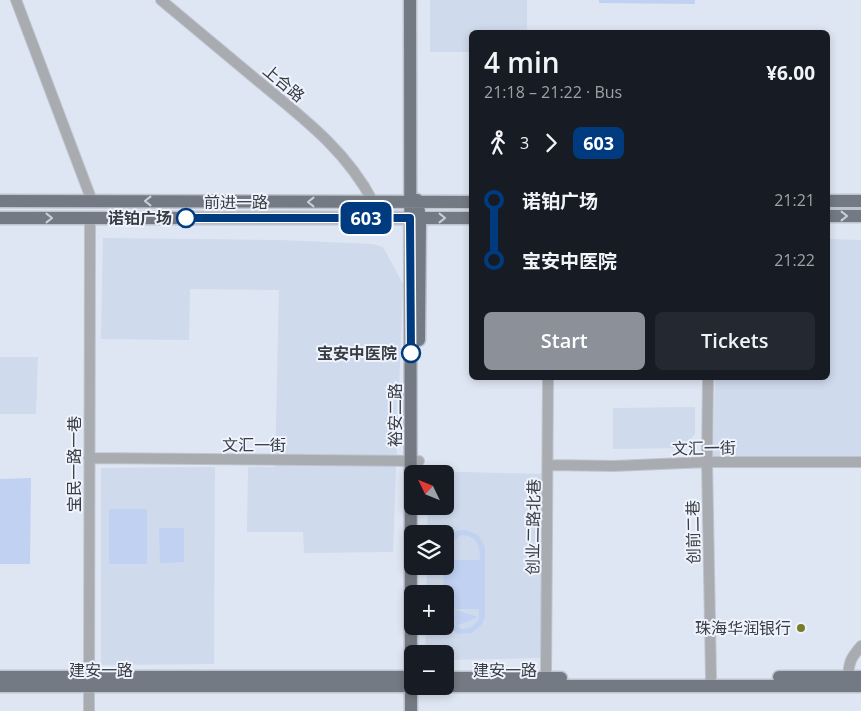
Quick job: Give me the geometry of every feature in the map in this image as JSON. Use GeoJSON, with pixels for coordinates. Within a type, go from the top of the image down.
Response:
{"type":"FeatureCollection","features":[{"type":"Feature","properties":{"kind":"main road","name":"裕安二路"},"geometry":{"type":"LineString","coordinates":[[410,0],[413,202],[415,218],[416,465]]}},
{"type":"Feature","properties":{"kind":"main road","name":"裕安二路"},"geometry":{"type":"LineString","coordinates":[[413,202],[417,0]]}},
{"type":"Feature","properties":{"kind":"main road","name":"前进一路"},"geometry":{"type":"LineString","coordinates":[[0,201],[469,202]]}},
{"type":"Feature","properties":{"kind":"main road"},"geometry":{"type":"LineString","coordinates":[[830,201],[861,201]]}},
{"type":"Feature","properties":{"kind":"main road"},"geometry":{"type":"LineString","coordinates":[[830,216],[861,216]]}},
{"type":"Feature","properties":{"kind":"main road","name":"前进一路"},"geometry":{"type":"LineString","coordinates":[[0,218],[469,218]]}},
{"type":"Feature","properties":{"kind":"main road","name":"裕安二路"},"geometry":{"type":"LineString","coordinates":[[415,645],[416,515]]}},
{"type":"Feature","properties":{"kind":"main road","name":"建安一路"},"geometry":{"type":"LineString","coordinates":[[0,677],[89,682]]}},
{"type":"Feature","properties":{"kind":"main road","name":"建安一路"},"geometry":{"type":"LineString","coordinates":[[454,683],[710,682],[861,677]]}},
{"type":"Feature","properties":{"kind":"main road","name":"建安一路"},"geometry":{"type":"LineString","coordinates":[[454,678],[546,678],[861,686]]}},
{"type":"Feature","properties":{"kind":"main road","name":"建安一路"},"geometry":{"type":"LineString","coordinates":[[0,686],[89,682],[404,683]]}},
{"type":"Feature","properties":{"kind":"main road","name":"裕安二路"},"geometry":{"type":"LineString","coordinates":[[411,711],[413,695]]}},
{"type":"Feature","properties":{"kind":"main road","name":"裕安二路"},"geometry":{"type":"LineString","coordinates":[[417,695],[419,711]]}},
{"type":"Feature","properties":{"kind":"street","name":"上合路"},"geometry":{"type":"LineString","coordinates":[[161,0],[287,104],[331,144],[362,181],[373,202]]}},
{"type":"Feature","properties":{"kind":"street"},"geometry":{"type":"LineString","coordinates":[[18,2],[92,201]]}},
{"type":"Feature","properties":{"kind":"street","name":"宝民一路一巷"},"geometry":{"type":"LineString","coordinates":[[89,711],[90,218]]}},
{"type":"Feature","properties":{"kind":"street","name":"创业二路北巷"},"geometry":{"type":"LineString","coordinates":[[546,678],[548,380]]}},
{"type":"Feature","properties":{"kind":"street","name":"创前二巷"},"geometry":{"type":"LineString","coordinates":[[708,380],[707,462],[710,682]]}},
{"type":"Feature","properties":{"kind":"street","name":"文汇一街"},"geometry":{"type":"LineString","coordinates":[[89,458],[416,465]]}},
{"type":"Feature","properties":{"kind":"street","name":"文汇一街"},"geometry":{"type":"LineString","coordinates":[[548,465],[614,466],[707,462],[861,462]]}},
{"type":"Feature","properties":{"kind":"street"},"geometry":{"type":"LineString","coordinates":[[848,676],[851,657],[861,646]]}},
{"type":"Feature","properties":{"kind":"shaded area"},"geometry":{"type":"Polygon","coordinates":[[[430,0],[527,0],[527,30],[469,30],[469,52],[430,52],[430,0]]]}},
{"type":"Feature","properties":{"kind":"shaded area"},"geometry":{"type":"Polygon","coordinates":[[[599,0],[695,0],[695,4],[599,3],[599,0]]]}},
{"type":"Feature","properties":{"kind":"shaded area","name":"宝安中医院"},"geometry":{"type":"Polygon","coordinates":[[[103,238],[280,240],[372,244],[383,247],[403,284],[393,552],[304,553],[303,532],[247,532],[248,467],[275,467],[279,290],[190,289],[189,340],[101,339],[103,238]]]}},
{"type":"Feature","properties":{"kind":"shaded area"},"geometry":{"type":"Polygon","coordinates":[[[830,239],[861,240],[861,457],[713,457],[715,380],[830,380],[830,239]]]}},
{"type":"Feature","properties":{"kind":"shaded area"},"geometry":{"type":"Polygon","coordinates":[[[0,357],[38,357],[36,414],[0,414],[0,357]]]}},
{"type":"Feature","properties":{"kind":"shaded area"},"geometry":{"type":"Polygon","coordinates":[[[695,407],[695,434],[683,448],[613,449],[613,408],[695,407]]]}},
{"type":"Feature","properties":{"kind":"shaded area"},"geometry":{"type":"Polygon","coordinates":[[[215,467],[214,664],[101,665],[101,468],[215,467]]]}},
{"type":"Feature","properties":{"kind":"shaded area"},"geometry":{"type":"Polygon","coordinates":[[[454,472],[543,474],[541,658],[454,660],[454,645],[425,645],[426,635],[454,635],[454,585],[426,585],[427,575],[454,575],[454,525],[427,525],[428,515],[454,515],[454,472]]]}},
{"type":"Feature","properties":{"kind":"shaded area"},"geometry":{"type":"Polygon","coordinates":[[[31,478],[30,564],[0,564],[0,479],[31,478]]]}},
{"type":"Feature","properties":{"kind":"shaded area"},"geometry":{"type":"Polygon","coordinates":[[[109,509],[147,509],[147,564],[109,564],[109,509]]]}},
{"type":"Feature","properties":{"kind":"shaded area"},"geometry":{"type":"Polygon","coordinates":[[[159,528],[184,528],[184,562],[160,563],[159,528]]]}},
{"type":"Feature","properties":{"kind":"shaded area"},"geometry":{"type":"Polygon","coordinates":[[[459,530],[466,530],[478,535],[485,547],[485,617],[482,624],[472,633],[459,634],[454,632],[454,624],[462,629],[472,627],[479,619],[479,609],[454,609],[454,585],[444,585],[443,575],[454,575],[454,560],[480,560],[477,542],[471,537],[461,535],[454,540],[454,533],[459,530]]]}},
{"type":"Feature","properties":{"kind":"shaded area"},"geometry":{"type":"Polygon","coordinates":[[[455,610],[478,617],[456,626],[454,619],[455,610]]]}},
{"type":"Feature","properties":{"kind":"bus line","name":"603"},"geometry":{"type":"LineString","coordinates":[[186,218],[410,218],[411,353]]}},
{"type":"Feature","properties":{"kind":"place","name":"诺铂广场"},"geometry":{"type":"Point","coordinates":[186,218]}},
{"type":"Feature","properties":{"kind":"place","name":"宝安中医院"},"geometry":{"type":"Point","coordinates":[411,353]}},
{"type":"Feature","properties":{"kind":"place","name":"珠海华润银行"},"geometry":{"type":"Point","coordinates":[801,628]}}]}
